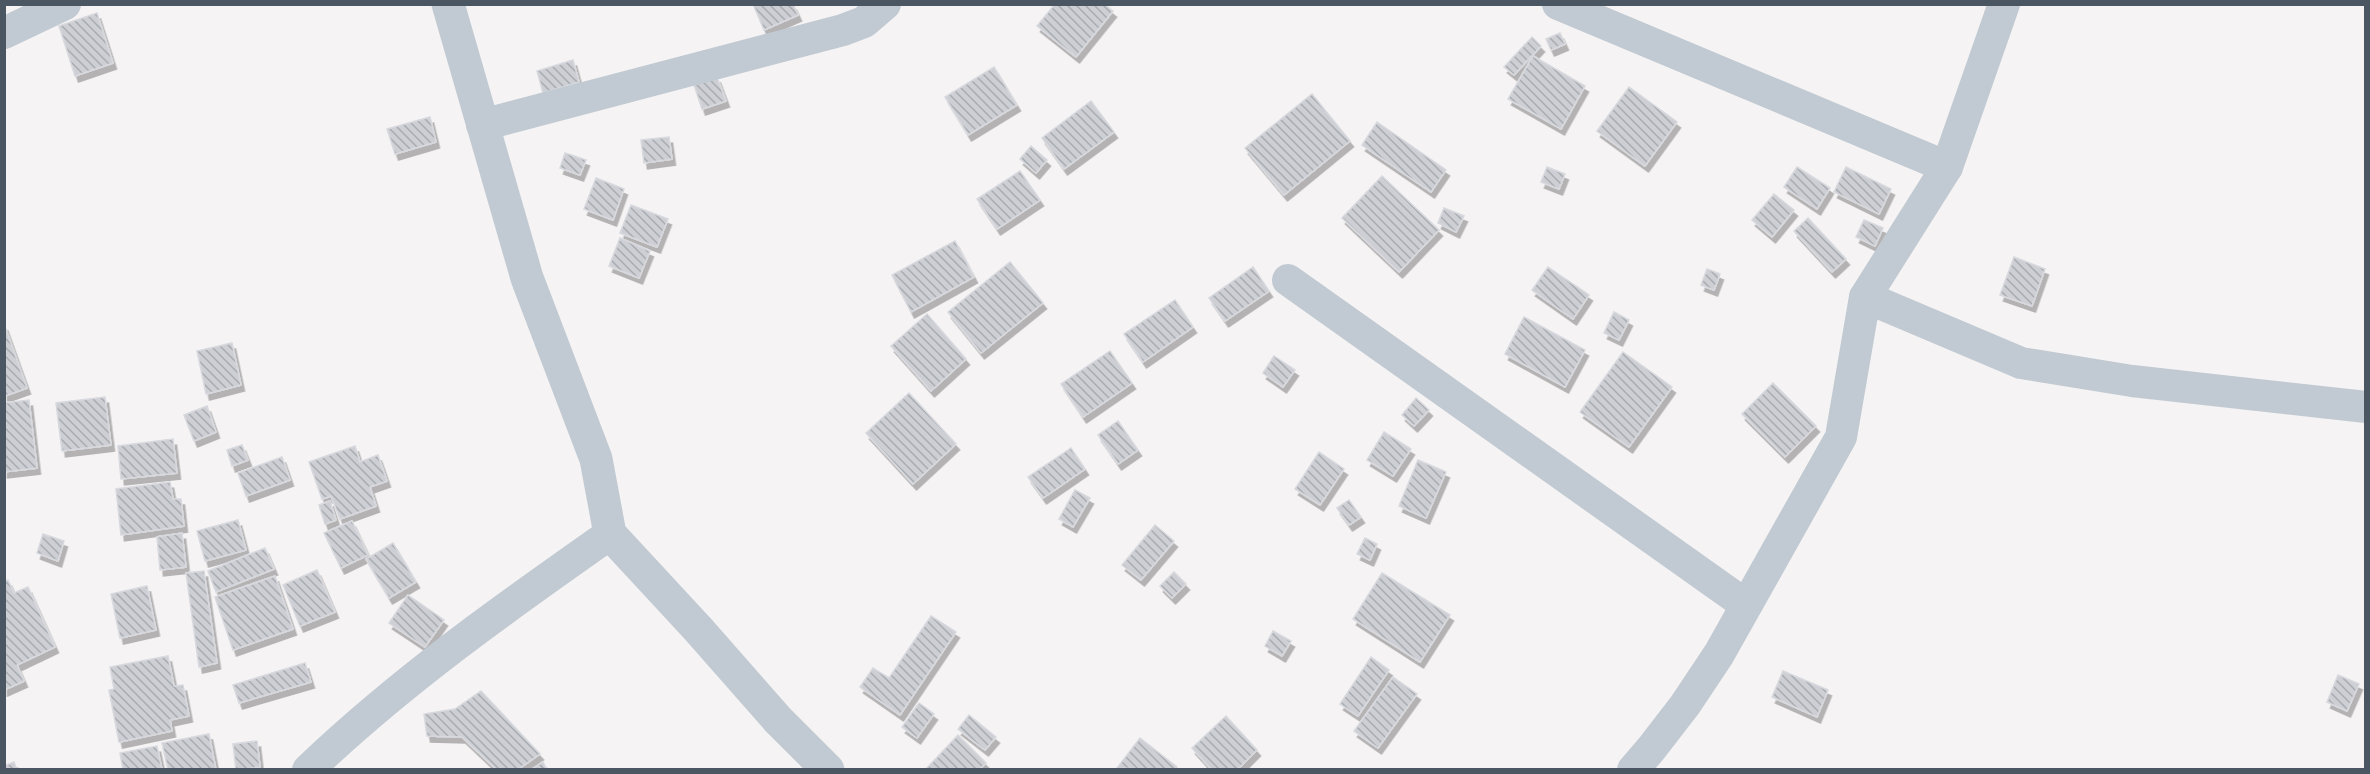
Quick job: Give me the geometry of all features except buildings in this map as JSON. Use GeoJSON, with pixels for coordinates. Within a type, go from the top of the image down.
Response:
{"type":"FeatureCollection","features":[{"type":"Feature","properties":{"kind":"street"},"geometry":{"type":"LineString","coordinates":[[4,33],[64,4]]}},
{"type":"Feature","properties":{"kind":"street"},"geometry":{"type":"LineString","coordinates":[[448,4],[528,278],[596,459],[610,534],[778,720],[828,770]]}},
{"type":"Feature","properties":{"kind":"street"},"geometry":{"type":"LineString","coordinates":[[482,125],[843,30],[864,22],[885,4]]}},
{"type":"Feature","properties":{"kind":"street"},"geometry":{"type":"LineString","coordinates":[[1558,4],[1947,166]]}},
{"type":"Feature","properties":{"kind":"street"},"geometry":{"type":"LineString","coordinates":[[1633,770],[1685,705],[1719,654],[1841,437],[1865,297],[1947,166],[2004,4]]}},
{"type":"Feature","properties":{"kind":"street"},"geometry":{"type":"LineString","coordinates":[[1288,280],[1746,605]]}},
{"type":"Feature","properties":{"kind":"street"},"geometry":{"type":"LineString","coordinates":[[1865,297],[2021,363],[2166,385],[2366,407]]}},
{"type":"Feature","properties":{"kind":"street"},"geometry":{"type":"LineString","coordinates":[[308,770],[346,733],[479,627],[610,534]]}}]}
